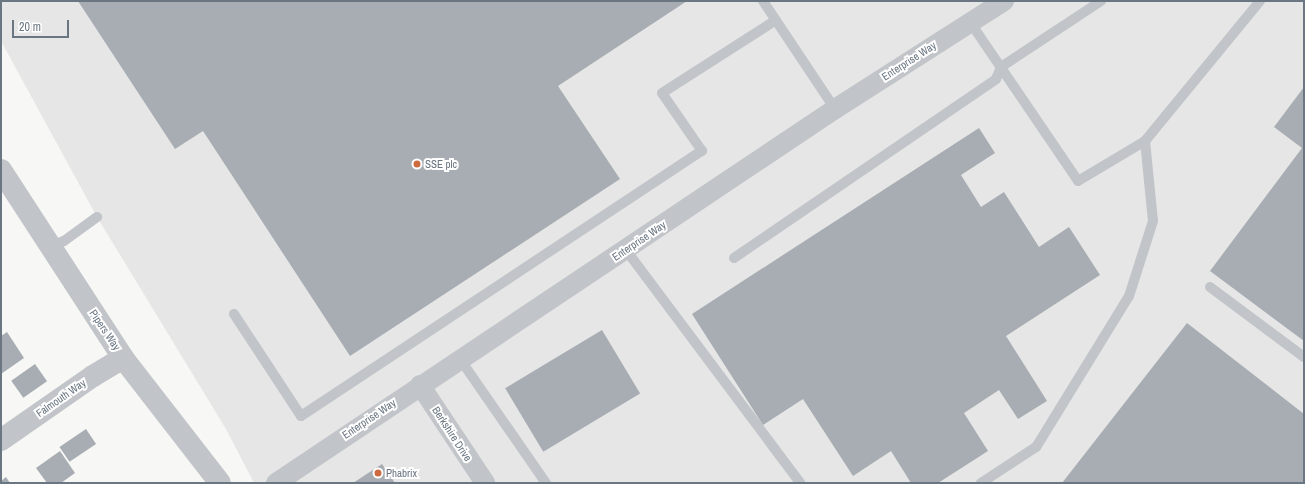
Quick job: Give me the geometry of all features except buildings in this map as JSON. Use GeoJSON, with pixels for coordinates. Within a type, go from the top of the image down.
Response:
{"type":"FeatureCollection","features":[{"type":"Feature","properties":{"kind":"street","name":"Enterprise Way"},"geometry":{"type":"LineString","coordinates":[[276,483],[420,384],[626,250],[835,109],[1004,1]]}},
{"type":"Feature","properties":{"kind":"street","name":"Pipers Way"},"geometry":{"type":"LineString","coordinates":[[1,170],[49,247],[123,358],[220,483]]}},
{"type":"Feature","properties":{"kind":"street","name":"Falmouth Way"},"geometry":{"type":"LineString","coordinates":[[1,440],[93,376],[123,358]]}},
{"type":"Feature","properties":{"kind":"street","name":"Berkshire Drive"},"geometry":{"type":"LineString","coordinates":[[420,384],[484,483]]}},
{"type":"Feature","properties":{"kind":"lane"},"geometry":{"type":"LineString","coordinates":[[763,1],[835,109]]}},
{"type":"Feature","properties":{"kind":"lane"},"geometry":{"type":"LineString","coordinates":[[734,258],[996,79],[1001,68],[1101,1]]}},
{"type":"Feature","properties":{"kind":"lane"},"geometry":{"type":"LineString","coordinates":[[970,22],[1078,182],[1145,142],[1260,1]]}},
{"type":"Feature","properties":{"kind":"lane"},"geometry":{"type":"LineString","coordinates":[[234,314],[301,416],[702,151],[662,93],[776,20]]}},
{"type":"Feature","properties":{"kind":"lane"},"geometry":{"type":"LineString","coordinates":[[981,483],[1036,447],[1128,296],[1153,221],[1145,142]]}},
{"type":"Feature","properties":{"kind":"lane"},"geometry":{"type":"LineString","coordinates":[[49,247],[64,241],[97,217]]}},
{"type":"Feature","properties":{"kind":"lane"},"geometry":{"type":"LineString","coordinates":[[626,250],[800,483]]}},
{"type":"Feature","properties":{"kind":"lane"},"geometry":{"type":"LineString","coordinates":[[1210,287],[1304,356]]}},
{"type":"Feature","properties":{"kind":"lane"},"geometry":{"type":"LineString","coordinates":[[460,359],[546,483]]}},
{"type":"Feature","properties":{"kind":"shaded area"},"geometry":{"type":"Polygon","coordinates":[[[1,1],[1304,1],[1304,483],[254,483],[226,429],[97,217],[1,41],[1,1]]]}},
{"type":"Feature","properties":{"kind":"place","name":"SSE plc"},"geometry":{"type":"Point","coordinates":[417,164]}},
{"type":"Feature","properties":{"kind":"place","name":"Phabrix"},"geometry":{"type":"Point","coordinates":[378,473]}}]}
